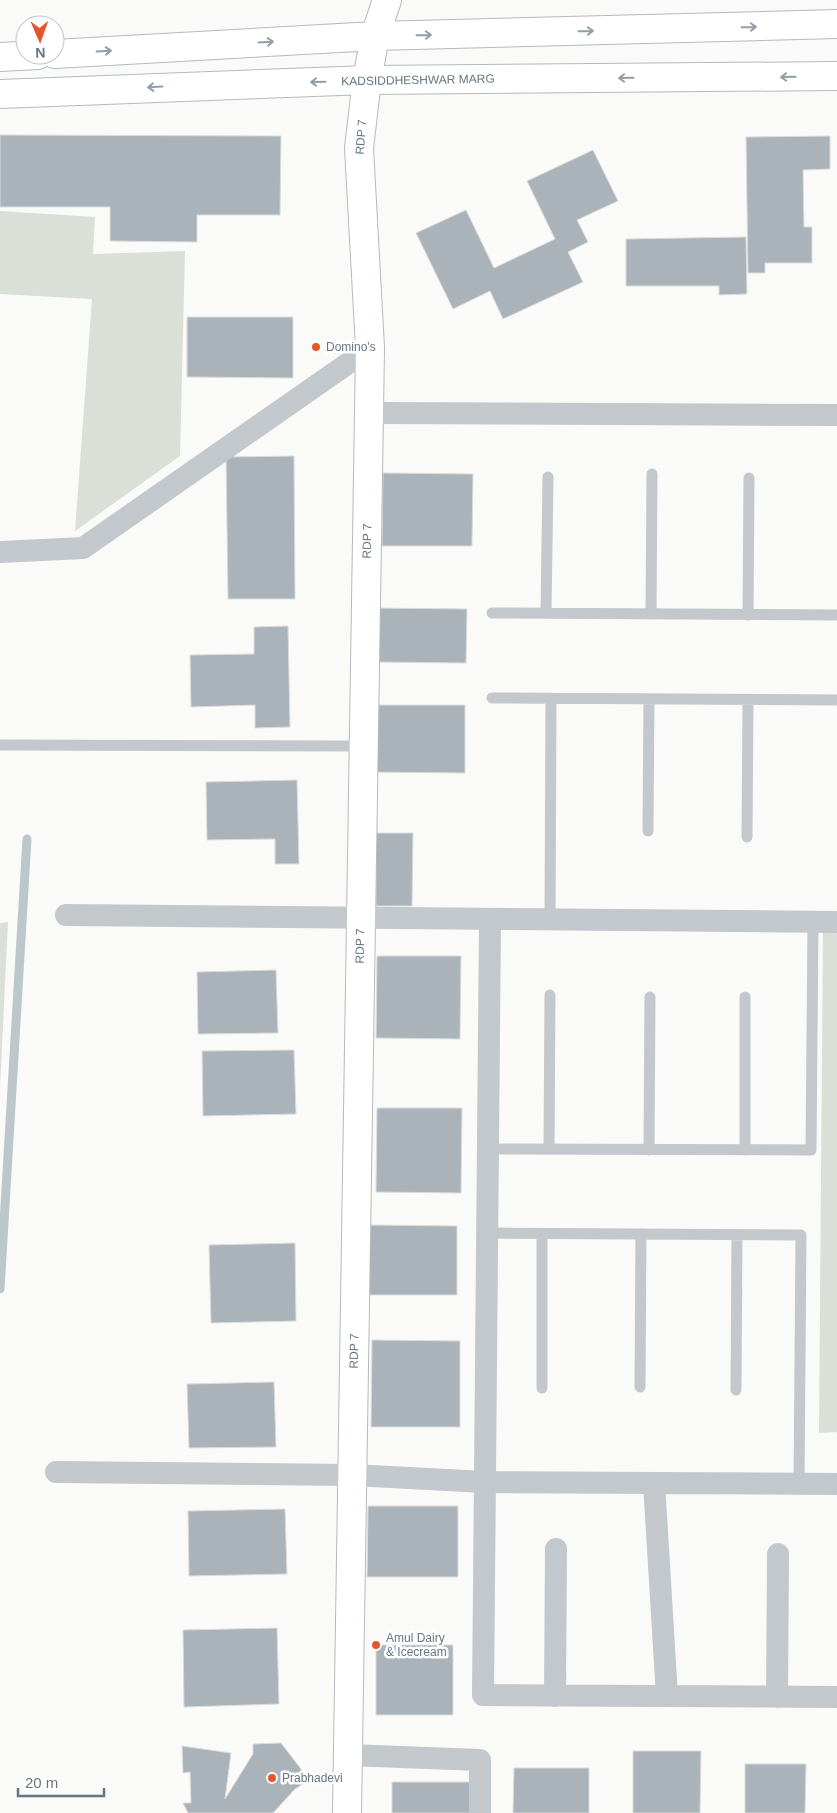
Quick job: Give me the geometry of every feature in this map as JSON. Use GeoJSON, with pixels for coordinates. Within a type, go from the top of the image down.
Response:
{"type":"FeatureCollection","features":[{"type":"Feature","properties":{"kind":"street","name":"RDP 7"},"geometry":{"type":"LineString","coordinates":[[347,1813],[370,348],[358,148],[375,36],[387,0]]}},
{"type":"Feature","properties":{"kind":"street"},"geometry":{"type":"LineString","coordinates":[[65,53],[375,36],[837,24]]}},
{"type":"Feature","properties":{"kind":"street"},"geometry":{"type":"LineString","coordinates":[[0,57],[15,56]]}},
{"type":"Feature","properties":{"kind":"street","name":"KADSIDDHESHWAR MARG"},"geometry":{"type":"LineString","coordinates":[[0,94],[367,80],[837,76]]}},
{"type":"Feature","properties":{"kind":"street"},"geometry":{"type":"LineString","coordinates":[[0,552],[83,548],[370,348]]}},
{"type":"Feature","properties":{"kind":"street"},"geometry":{"type":"LineString","coordinates":[[369,413],[837,415]]}},
{"type":"Feature","properties":{"kind":"street"},"geometry":{"type":"LineString","coordinates":[[66,915],[837,922]]}},
{"type":"Feature","properties":{"kind":"street"},"geometry":{"type":"LineString","coordinates":[[490,920],[483,1695],[837,1697]]}},
{"type":"Feature","properties":{"kind":"street"},"geometry":{"type":"LineString","coordinates":[[56,1472],[352,1475],[485,1482],[837,1484]]}},
{"type":"Feature","properties":{"kind":"street"},"geometry":{"type":"LineString","coordinates":[[654,1483],[667,1696]]}},
{"type":"Feature","properties":{"kind":"street"},"geometry":{"type":"LineString","coordinates":[[555,1696],[556,1549]]}},
{"type":"Feature","properties":{"kind":"street"},"geometry":{"type":"LineString","coordinates":[[777,1697],[778,1554]]}},
{"type":"Feature","properties":{"kind":"street"},"geometry":{"type":"LineString","coordinates":[[348,1755],[480,1760],[480,1813]]}},
{"type":"Feature","properties":{"kind":"lane"},"geometry":{"type":"LineString","coordinates":[[651,614],[652,474]]}},
{"type":"Feature","properties":{"kind":"lane"},"geometry":{"type":"LineString","coordinates":[[546,613],[548,477]]}},
{"type":"Feature","properties":{"kind":"lane"},"geometry":{"type":"LineString","coordinates":[[748,614],[749,478]]}},
{"type":"Feature","properties":{"kind":"lane"},"geometry":{"type":"LineString","coordinates":[[492,613],[837,615]]}},
{"type":"Feature","properties":{"kind":"lane"},"geometry":{"type":"LineString","coordinates":[[492,698],[837,700]]}},
{"type":"Feature","properties":{"kind":"lane"},"geometry":{"type":"LineString","coordinates":[[550,920],[551,698]]}},
{"type":"Feature","properties":{"kind":"lane"},"geometry":{"type":"LineString","coordinates":[[648,831],[649,699]]}},
{"type":"Feature","properties":{"kind":"lane"},"geometry":{"type":"LineString","coordinates":[[747,837],[748,700]]}},
{"type":"Feature","properties":{"kind":"lane"},"geometry":{"type":"LineString","coordinates":[[0,745],[364,746]]}},
{"type":"Feature","properties":{"kind":"lane"},"geometry":{"type":"LineString","coordinates":[[488,1149],[811,1150],[812,922]]}},
{"type":"Feature","properties":{"kind":"lane"},"geometry":{"type":"LineString","coordinates":[[549,1149],[550,995]]}},
{"type":"Feature","properties":{"kind":"lane"},"geometry":{"type":"LineString","coordinates":[[649,1150],[650,997]]}},
{"type":"Feature","properties":{"kind":"lane"},"geometry":{"type":"LineString","coordinates":[[745,997],[745,1150]]}},
{"type":"Feature","properties":{"kind":"lane"},"geometry":{"type":"LineString","coordinates":[[487,1233],[801,1235],[799,1483]]}},
{"type":"Feature","properties":{"kind":"lane"},"geometry":{"type":"LineString","coordinates":[[542,1234],[542,1388]]}},
{"type":"Feature","properties":{"kind":"lane"},"geometry":{"type":"LineString","coordinates":[[640,1387],[641,1234]]}},
{"type":"Feature","properties":{"kind":"lane"},"geometry":{"type":"LineString","coordinates":[[736,1390],[737,1235]]}},
{"type":"Feature","properties":{"kind":"shaded area"},"geometry":{"type":"Polygon","coordinates":[[[0,211],[95,217],[93,254],[185,251],[180,456],[75,531],[92,299],[0,294],[0,211]]]}},
{"type":"Feature","properties":{"kind":"shaded area"},"geometry":{"type":"Polygon","coordinates":[[[8,922],[0,1088],[0,923],[8,922]]]}},
{"type":"Feature","properties":{"kind":"shaded area"},"geometry":{"type":"Polygon","coordinates":[[[823,930],[837,930],[837,1432],[819,1433],[823,930]]]}},
{"type":"Feature","properties":{"kind":"building"},"geometry":{"type":"Polygon","coordinates":[[[0,135],[281,136],[280,215],[197,215],[197,242],[110,241],[110,207],[0,207],[0,135]]]}},
{"type":"Feature","properties":{"kind":"building"},"geometry":{"type":"Polygon","coordinates":[[[830,136],[830,169],[803,170],[804,227],[812,227],[812,263],[765,263],[765,273],[748,273],[746,137],[830,136]]]}},
{"type":"Feature","properties":{"kind":"building"},"geometry":{"type":"Polygon","coordinates":[[[593,150],[618,201],[577,220],[588,242],[568,252],[583,282],[503,319],[490,291],[453,309],[416,233],[466,210],[494,268],[555,239],[527,181],[593,150]]]}},
{"type":"Feature","properties":{"kind":"building"},"geometry":{"type":"Polygon","coordinates":[[[746,237],[747,294],[719,295],[719,286],[626,286],[626,239],[746,237]]]}},
{"type":"Feature","properties":{"kind":"building"},"geometry":{"type":"Polygon","coordinates":[[[187,317],[293,317],[293,378],[187,377],[187,317]]]}},
{"type":"Feature","properties":{"kind":"building"},"geometry":{"type":"Polygon","coordinates":[[[294,456],[295,599],[228,599],[226,457],[294,456]]]}},
{"type":"Feature","properties":{"kind":"building"},"geometry":{"type":"Polygon","coordinates":[[[383,473],[473,474],[472,546],[382,546],[383,473]]]}},
{"type":"Feature","properties":{"kind":"building"},"geometry":{"type":"Polygon","coordinates":[[[375,608],[467,609],[466,663],[375,662],[375,608]]]}},
{"type":"Feature","properties":{"kind":"building"},"geometry":{"type":"Polygon","coordinates":[[[288,626],[290,727],[255,728],[255,705],[191,707],[190,655],[254,654],[254,627],[288,626]]]}},
{"type":"Feature","properties":{"kind":"building"},"geometry":{"type":"Polygon","coordinates":[[[370,705],[465,705],[465,773],[369,772],[370,705]]]}},
{"type":"Feature","properties":{"kind":"building"},"geometry":{"type":"Polygon","coordinates":[[[297,780],[299,864],[275,864],[275,839],[207,840],[206,782],[297,780]]]}},
{"type":"Feature","properties":{"kind":"building"},"geometry":{"type":"Polygon","coordinates":[[[376,833],[413,833],[412,906],[376,906],[376,833]]]}},
{"type":"Feature","properties":{"kind":"building"},"geometry":{"type":"Polygon","coordinates":[[[377,956],[461,956],[460,1039],[376,1038],[377,956]]]}},
{"type":"Feature","properties":{"kind":"building"},"geometry":{"type":"Polygon","coordinates":[[[276,970],[278,1033],[198,1034],[197,972],[276,970]]]}},
{"type":"Feature","properties":{"kind":"building"},"geometry":{"type":"Polygon","coordinates":[[[294,1050],[296,1114],[203,1116],[202,1051],[294,1050]]]}},
{"type":"Feature","properties":{"kind":"building"},"geometry":{"type":"Polygon","coordinates":[[[377,1108],[462,1108],[461,1193],[376,1192],[377,1108]]]}},
{"type":"Feature","properties":{"kind":"building"},"geometry":{"type":"Polygon","coordinates":[[[368,1225],[457,1226],[457,1295],[368,1295],[368,1225]]]}},
{"type":"Feature","properties":{"kind":"building"},"geometry":{"type":"Polygon","coordinates":[[[295,1243],[296,1321],[211,1323],[209,1245],[295,1243]]]}},
{"type":"Feature","properties":{"kind":"building"},"geometry":{"type":"Polygon","coordinates":[[[372,1340],[460,1341],[460,1427],[371,1427],[372,1340]]]}},
{"type":"Feature","properties":{"kind":"building"},"geometry":{"type":"Polygon","coordinates":[[[274,1382],[276,1447],[189,1448],[187,1384],[274,1382]]]}},
{"type":"Feature","properties":{"kind":"building"},"geometry":{"type":"Polygon","coordinates":[[[368,1506],[458,1506],[458,1577],[367,1577],[368,1506]]]}},
{"type":"Feature","properties":{"kind":"building"},"geometry":{"type":"Polygon","coordinates":[[[285,1509],[287,1574],[189,1576],[188,1511],[285,1509]]]}},
{"type":"Feature","properties":{"kind":"building"},"geometry":{"type":"Polygon","coordinates":[[[277,1628],[279,1704],[184,1707],[183,1630],[277,1628]]]}},
{"type":"Feature","properties":{"kind":"building"},"geometry":{"type":"Polygon","coordinates":[[[376,1645],[453,1645],[453,1715],[376,1715],[376,1645]]]}},
{"type":"Feature","properties":{"kind":"building","name":"Prabhadevi"},"geometry":{"type":"Polygon","coordinates":[[[281,1743],[301,1769],[306,1782],[295,1789],[273,1813],[188,1813],[183,1803],[191,1803],[190,1772],[183,1773],[182,1746],[231,1753],[225,1799],[253,1754],[253,1744],[281,1743]]]}},
{"type":"Feature","properties":{"kind":"building"},"geometry":{"type":"Polygon","coordinates":[[[633,1751],[701,1751],[700,1813],[633,1813],[633,1751]]]}},
{"type":"Feature","properties":{"kind":"building"},"geometry":{"type":"Polygon","coordinates":[[[745,1764],[806,1764],[805,1813],[745,1813],[745,1764]]]}},
{"type":"Feature","properties":{"kind":"building"},"geometry":{"type":"Polygon","coordinates":[[[514,1768],[589,1768],[589,1813],[513,1813],[514,1768]]]}},
{"type":"Feature","properties":{"kind":"building"},"geometry":{"type":"Polygon","coordinates":[[[392,1782],[478,1782],[478,1813],[392,1813],[392,1782]]]}},
{"type":"Feature","properties":{"kind":"waterway"},"geometry":{"type":"LineString","coordinates":[[0,1289],[27,839]]}},
{"type":"Feature","properties":{"kind":"place","name":"Domino's"},"geometry":{"type":"Point","coordinates":[316,347]}},
{"type":"Feature","properties":{"kind":"place","name":"Amul Dairy & Icecream"},"geometry":{"type":"Point","coordinates":[376,1645]}},
{"type":"Feature","properties":{"kind":"place","name":"Prabhadevi"},"geometry":{"type":"Point","coordinates":[272,1778]}}]}
